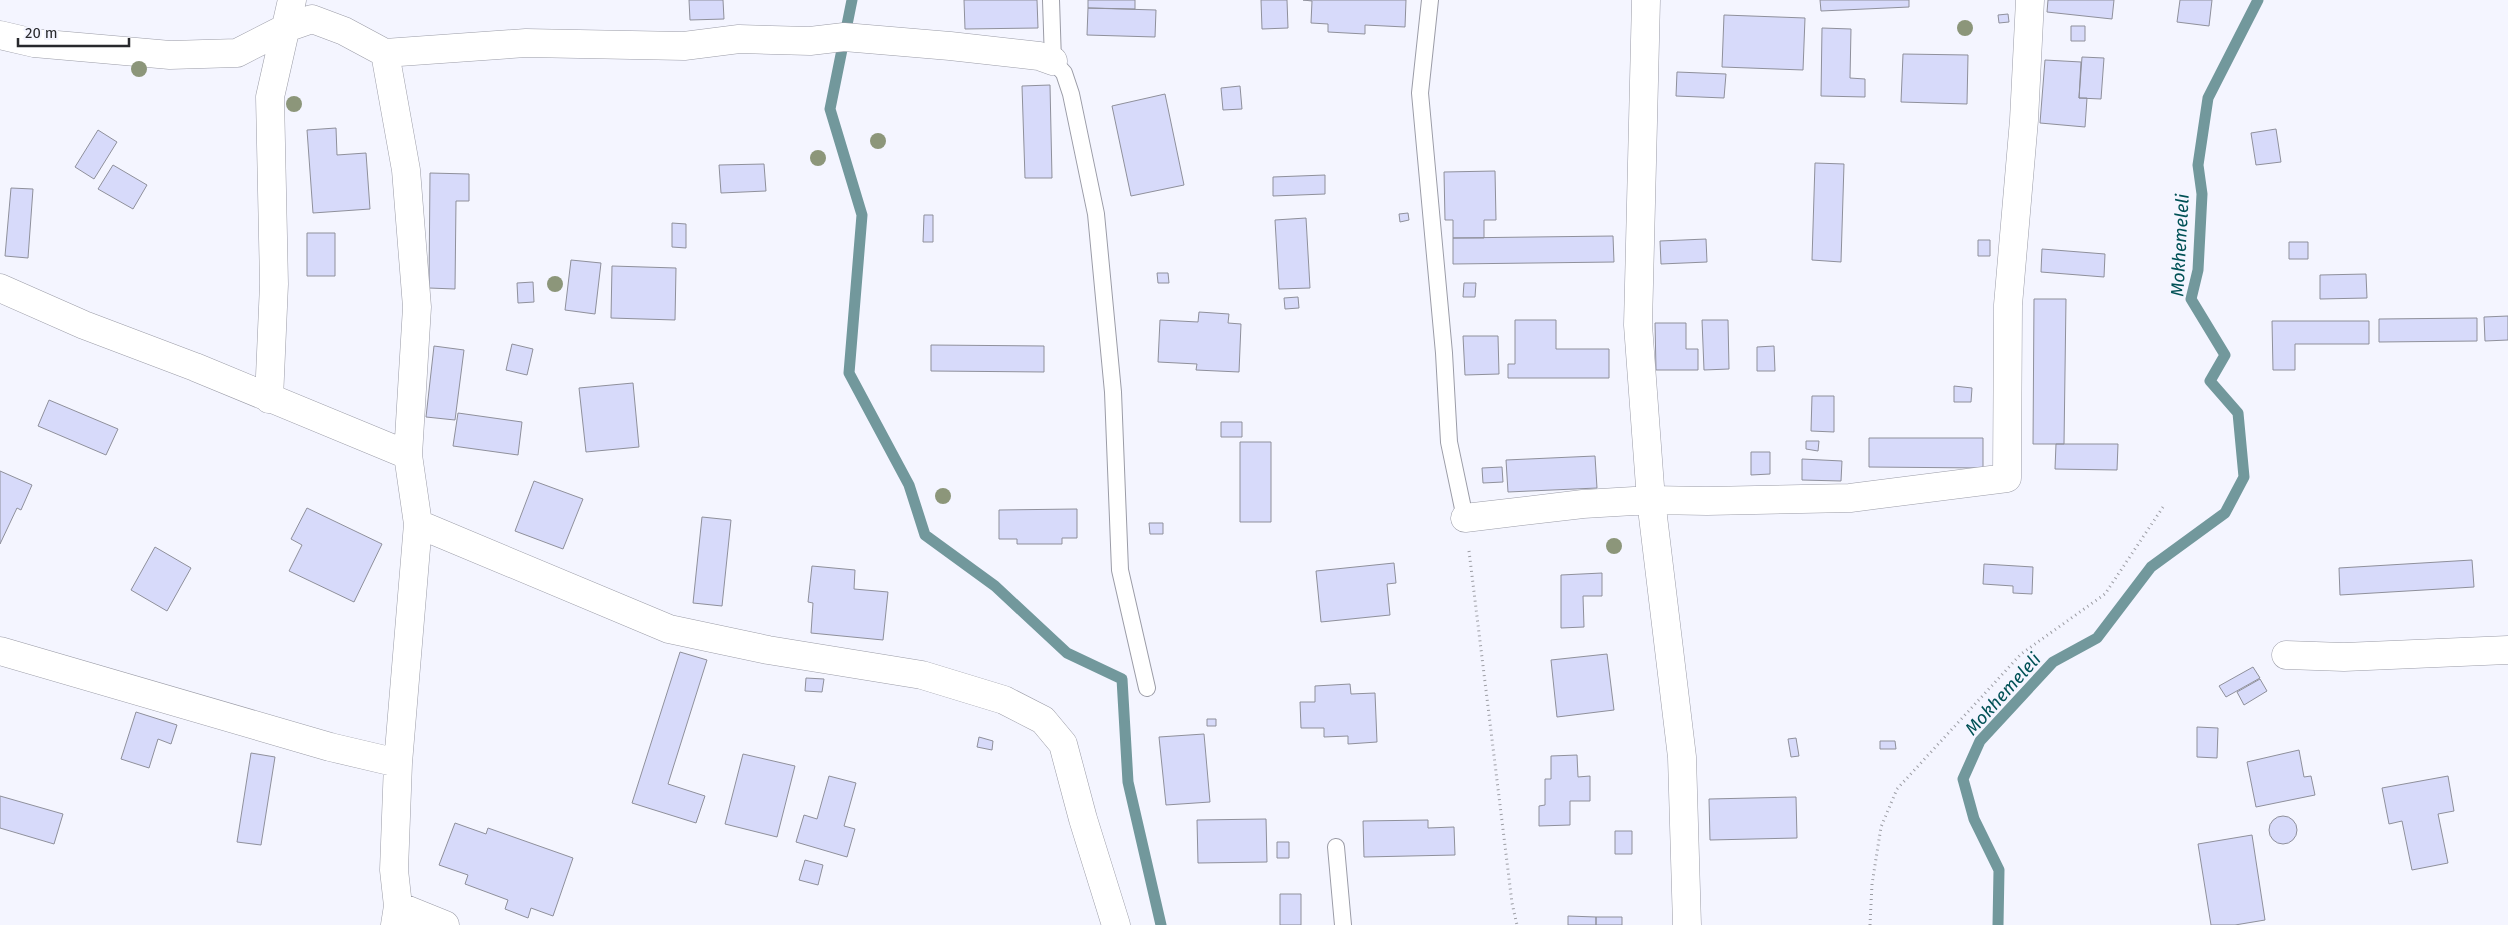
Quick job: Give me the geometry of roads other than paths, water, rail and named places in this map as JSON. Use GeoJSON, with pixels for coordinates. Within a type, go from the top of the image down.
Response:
{"type":"FeatureCollection","features":[{"type":"Feature","properties":{"kind":"street"},"geometry":{"type":"LineString","coordinates":[[269,399],[274,284],[270,97],[292,0]]}},
{"type":"Feature","properties":{"kind":"street"},"geometry":{"type":"LineString","coordinates":[[1646,0],[1638,325],[1651,500],[1682,757],[1687,925]]}},
{"type":"Feature","properties":{"kind":"street"},"geometry":{"type":"LineString","coordinates":[[1465,518],[1583,504],[1651,500],[1707,501],[1850,498],[2007,478],[2008,306],[2024,120],[2030,0]]}},
{"type":"Feature","properties":{"kind":"street"},"geometry":{"type":"LineString","coordinates":[[0,35],[34,43],[170,55],[237,53],[286,28],[312,18],[385,53],[526,43],[684,46],[739,39],[810,41],[844,37],[1039,56],[1053,61]]}},
{"type":"Feature","properties":{"kind":"street"},"geometry":{"type":"LineString","coordinates":[[385,53],[406,170],[417,307],[408,455],[418,524],[398,763],[394,870],[396,916],[445,925]]}},
{"type":"Feature","properties":{"kind":"street"},"geometry":{"type":"LineString","coordinates":[[0,288],[408,455]]}},
{"type":"Feature","properties":{"kind":"street"},"geometry":{"type":"LineString","coordinates":[[418,524],[669,629],[768,650],[922,675],[1004,700],[1043,720],[1063,744],[1083,819],[1116,925]]}},
{"type":"Feature","properties":{"kind":"street"},"geometry":{"type":"LineString","coordinates":[[2286,655],[2344,657],[2508,650]]}},
{"type":"Feature","properties":{"kind":"street"},"geometry":{"type":"LineString","coordinates":[[0,651],[330,747],[398,763]]}},
{"type":"Feature","properties":{"kind":"lane"},"geometry":{"type":"LineString","coordinates":[[1051,0],[1053,61],[1064,73],[1071,94],[1096,214],[1113,392],[1120,570],[1147,688]]}},
{"type":"Feature","properties":{"kind":"lane"},"geometry":{"type":"LineString","coordinates":[[1430,0],[1420,93],[1444,353],[1449,442],[1465,518]]}},
{"type":"Feature","properties":{"kind":"lane"},"geometry":{"type":"LineString","coordinates":[[1336,847],[1343,925]]}},
{"type":"Feature","properties":{"kind":"waterway"},"geometry":{"type":"LineString","coordinates":[[852,0],[830,109],[862,215],[849,373],[909,485],[925,535],[995,586],[1067,653],[1122,679],[1128,782],[1161,925]]}},
{"type":"Feature","properties":{"kind":"waterway","name":"Mokhemeleli"},"geometry":{"type":"LineString","coordinates":[[1998,925],[1999,870],[1974,819],[1963,779],[1980,741],[2053,662],[2097,638],[2151,567],[2225,513],[2244,477],[2238,413],[2210,381],[2225,355],[2191,299],[2198,270],[2202,194],[2198,165],[2208,98],[2258,0]]}}]}
